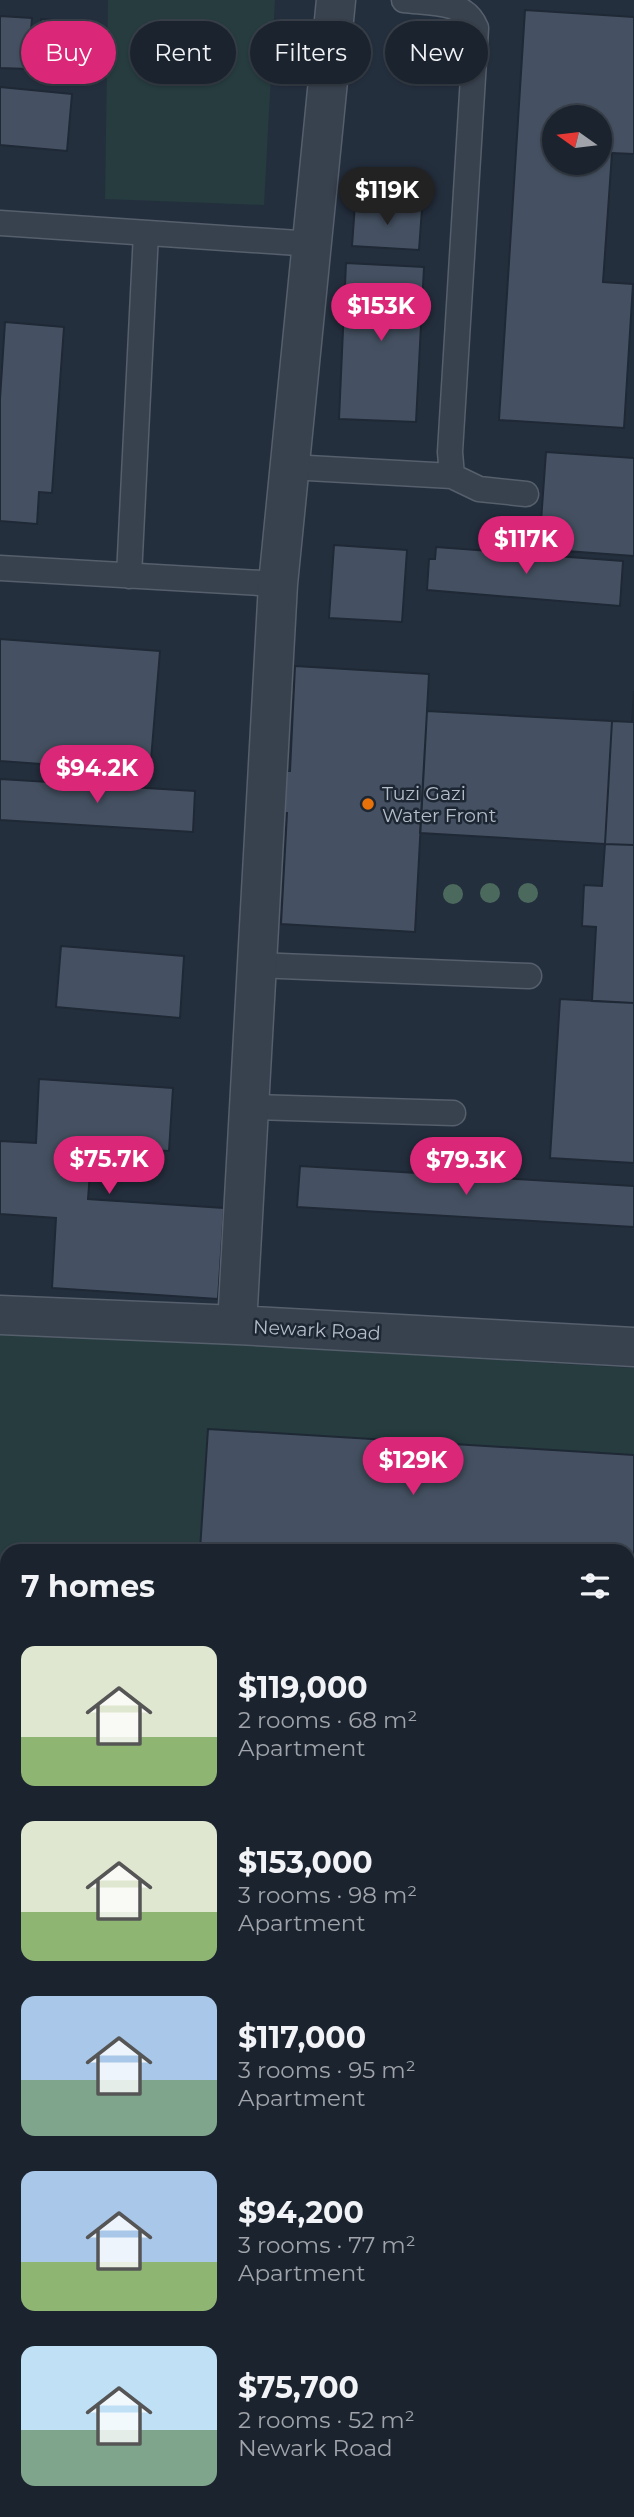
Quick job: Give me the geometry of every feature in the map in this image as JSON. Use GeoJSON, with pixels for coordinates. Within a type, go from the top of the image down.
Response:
{"type":"FeatureCollection","features":[{"type":"Feature","properties":{"kind":"street"},"geometry":{"type":"LineString","coordinates":[[237,1325],[278,584],[337,0]]}},
{"type":"Feature","properties":{"kind":"street","name":"Newark Road"},"geometry":{"type":"LineString","coordinates":[[0,1315],[237,1325],[634,1348]]}},
{"type":"Feature","properties":{"kind":"lane"},"geometry":{"type":"LineString","coordinates":[[404,0],[456,5],[471,15],[475,28],[450,452],[452,477]]}},
{"type":"Feature","properties":{"kind":"lane"},"geometry":{"type":"LineString","coordinates":[[0,223],[313,244]]}},
{"type":"Feature","properties":{"kind":"lane"},"geometry":{"type":"LineString","coordinates":[[129,576],[145,233]]}},
{"type":"Feature","properties":{"kind":"lane"},"geometry":{"type":"LineString","coordinates":[[290,467],[452,477],[479,489],[526,494]]}},
{"type":"Feature","properties":{"kind":"lane"},"geometry":{"type":"LineString","coordinates":[[0,568],[278,584]]}},
{"type":"Feature","properties":{"kind":"lane"},"geometry":{"type":"LineString","coordinates":[[256,965],[529,976]]}},
{"type":"Feature","properties":{"kind":"lane"},"geometry":{"type":"LineString","coordinates":[[250,1107],[453,1113]]}},
{"type":"Feature","properties":{"kind":"green space"},"geometry":{"type":"Polygon","coordinates":[[[108,0],[275,0],[274,21],[250,21],[250,84],[270,84],[264,205],[105,199],[107,84],[116,84],[116,21],[108,21],[108,0]]]}},
{"type":"Feature","properties":{"kind":"green space"},"geometry":{"type":"Polygon","coordinates":[[[0,1331],[634,1368],[634,1544],[0,1544],[0,1331]]]}},
{"type":"Feature","properties":{"kind":"building"},"geometry":{"type":"Polygon","coordinates":[[[525,10],[634,17],[634,154],[612,153],[612,105],[542,105],[542,175],[610,175],[603,282],[633,284],[624,428],[499,420],[525,10]]]}},
{"type":"Feature","properties":{"kind":"building"},"geometry":{"type":"Polygon","coordinates":[[[0,16],[32,18],[32,21],[21,21],[21,69],[0,68],[0,16]]]}},
{"type":"Feature","properties":{"kind":"building"},"geometry":{"type":"Polygon","coordinates":[[[0,87],[72,94],[67,151],[0,145],[0,87]]]}},
{"type":"Feature","properties":{"kind":"building"},"geometry":{"type":"Polygon","coordinates":[[[355,204],[422,209],[419,250],[352,246],[355,204]]]}},
{"type":"Feature","properties":{"kind":"building"},"geometry":{"type":"Polygon","coordinates":[[[346,263],[424,267],[416,422],[339,419],[346,263]]]}},
{"type":"Feature","properties":{"kind":"building"},"geometry":{"type":"Polygon","coordinates":[[[5,322],[64,327],[52,493],[39,492],[37,524],[0,521],[0,399],[5,322]]]}},
{"type":"Feature","properties":{"kind":"building"},"geometry":{"type":"Polygon","coordinates":[[[546,452],[634,458],[634,556],[539,549],[546,452]]]}},
{"type":"Feature","properties":{"kind":"building"},"geometry":{"type":"Polygon","coordinates":[[[334,545],[407,550],[402,622],[329,618],[334,545]]]}},
{"type":"Feature","properties":{"kind":"building"},"geometry":{"type":"Polygon","coordinates":[[[436,547],[623,561],[620,606],[427,590],[429,559],[435,559],[436,547]]]}},
{"type":"Feature","properties":{"kind":"building"},"geometry":{"type":"Polygon","coordinates":[[[0,639],[160,651],[150,772],[0,761],[0,639]]]}},
{"type":"Feature","properties":{"kind":"building"},"geometry":{"type":"Polygon","coordinates":[[[295,666],[429,674],[415,932],[281,924],[287,813],[271,813],[272,771],[290,771],[295,666]]]}},
{"type":"Feature","properties":{"kind":"building"},"geometry":{"type":"Polygon","coordinates":[[[634,691],[634,845],[605,844],[612,721],[632,722],[634,691]]]}},
{"type":"Feature","properties":{"kind":"building"},"geometry":{"type":"Polygon","coordinates":[[[427,711],[612,721],[605,844],[420,833],[427,711]]]}},
{"type":"Feature","properties":{"kind":"building"},"geometry":{"type":"Polygon","coordinates":[[[0,779],[195,791],[193,832],[0,820],[0,779]]]}},
{"type":"Feature","properties":{"kind":"building"},"geometry":{"type":"Polygon","coordinates":[[[605,844],[634,845],[634,1003],[592,1001],[596,927],[582,926],[584,885],[602,886],[605,844]]]}},
{"type":"Feature","properties":{"kind":"building"},"geometry":{"type":"Polygon","coordinates":[[[61,946],[184,956],[180,1018],[56,1007],[61,946]]]}},
{"type":"Feature","properties":{"kind":"building"},"geometry":{"type":"Polygon","coordinates":[[[560,999],[634,1003],[634,1163],[550,1158],[560,999]]]}},
{"type":"Feature","properties":{"kind":"building"},"geometry":{"type":"Polygon","coordinates":[[[39,1079],[173,1088],[169,1151],[92,1146],[88,1199],[224,1208],[218,1299],[52,1288],[56,1218],[0,1214],[0,1141],[36,1143],[39,1079]]]}},
{"type":"Feature","properties":{"kind":"building"},"geometry":{"type":"Polygon","coordinates":[[[300,1166],[634,1186],[634,1227],[297,1207],[300,1166]]]}},
{"type":"Feature","properties":{"kind":"building"},"geometry":{"type":"Polygon","coordinates":[[[208,1429],[634,1455],[634,1544],[200,1544],[208,1429]]]}},
{"type":"Feature","properties":{"kind":"place","name":"Tuzi Gazi Water Front"},"geometry":{"type":"Point","coordinates":[368,804]}}]}
